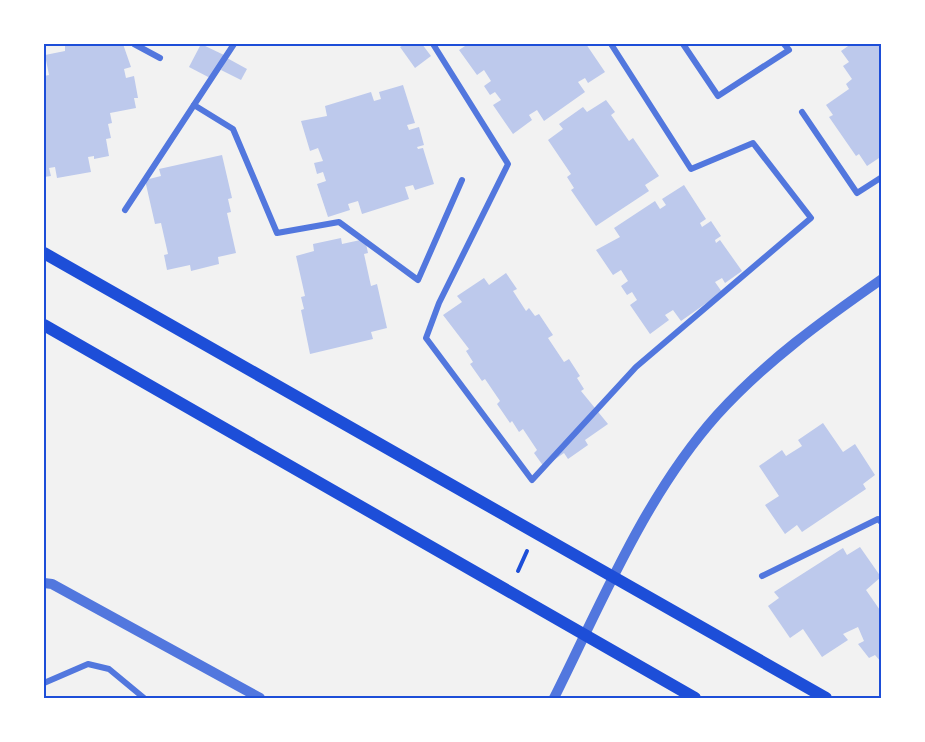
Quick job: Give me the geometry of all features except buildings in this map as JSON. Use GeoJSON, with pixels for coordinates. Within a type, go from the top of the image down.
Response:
{"type":"FeatureCollection","features":[{"type":"Feature","properties":{"kind":"main road"},"geometry":{"type":"LineString","coordinates":[[44,253],[537,532],[826,699]]}},
{"type":"Feature","properties":{"kind":"main road"},"geometry":{"type":"LineString","coordinates":[[44,325],[695,699]]}},
{"type":"Feature","properties":{"kind":"street"},"geometry":{"type":"LineString","coordinates":[[134,44],[160,58]]}},
{"type":"Feature","properties":{"kind":"street"},"geometry":{"type":"LineString","coordinates":[[125,210],[234,44]]}},
{"type":"Feature","properties":{"kind":"street"},"geometry":{"type":"LineString","coordinates":[[433,44],[508,164],[439,303],[426,338],[532,480],[636,367],[811,218],[753,144],[691,169],[611,44]]}},
{"type":"Feature","properties":{"kind":"street"},"geometry":{"type":"LineString","coordinates":[[683,44],[718,96],[789,50],[784,44]]}},
{"type":"Feature","properties":{"kind":"street"},"geometry":{"type":"LineString","coordinates":[[194,105],[233,129],[277,234],[339,222],[418,280],[462,180]]}},
{"type":"Feature","properties":{"kind":"street"},"geometry":{"type":"LineString","coordinates":[[802,112],[857,193],[882,177]]}},
{"type":"Feature","properties":{"kind":"street"},"geometry":{"type":"LineString","coordinates":[[554,699],[614,576],[660,492],[717,416],[800,337],[882,279]]}},
{"type":"Feature","properties":{"kind":"street"},"geometry":{"type":"LineString","coordinates":[[762,576],[878,519],[882,523]]}},
{"type":"Feature","properties":{"kind":"street"},"geometry":{"type":"LineString","coordinates":[[44,583],[52,584],[260,699]]}},
{"type":"Feature","properties":{"kind":"street"},"geometry":{"type":"LineString","coordinates":[[44,683],[88,664],[109,669],[144,699]]}},
{"type":"Feature","properties":{"kind":"path"},"geometry":{"type":"LineString","coordinates":[[508,591],[537,532]]}}]}
